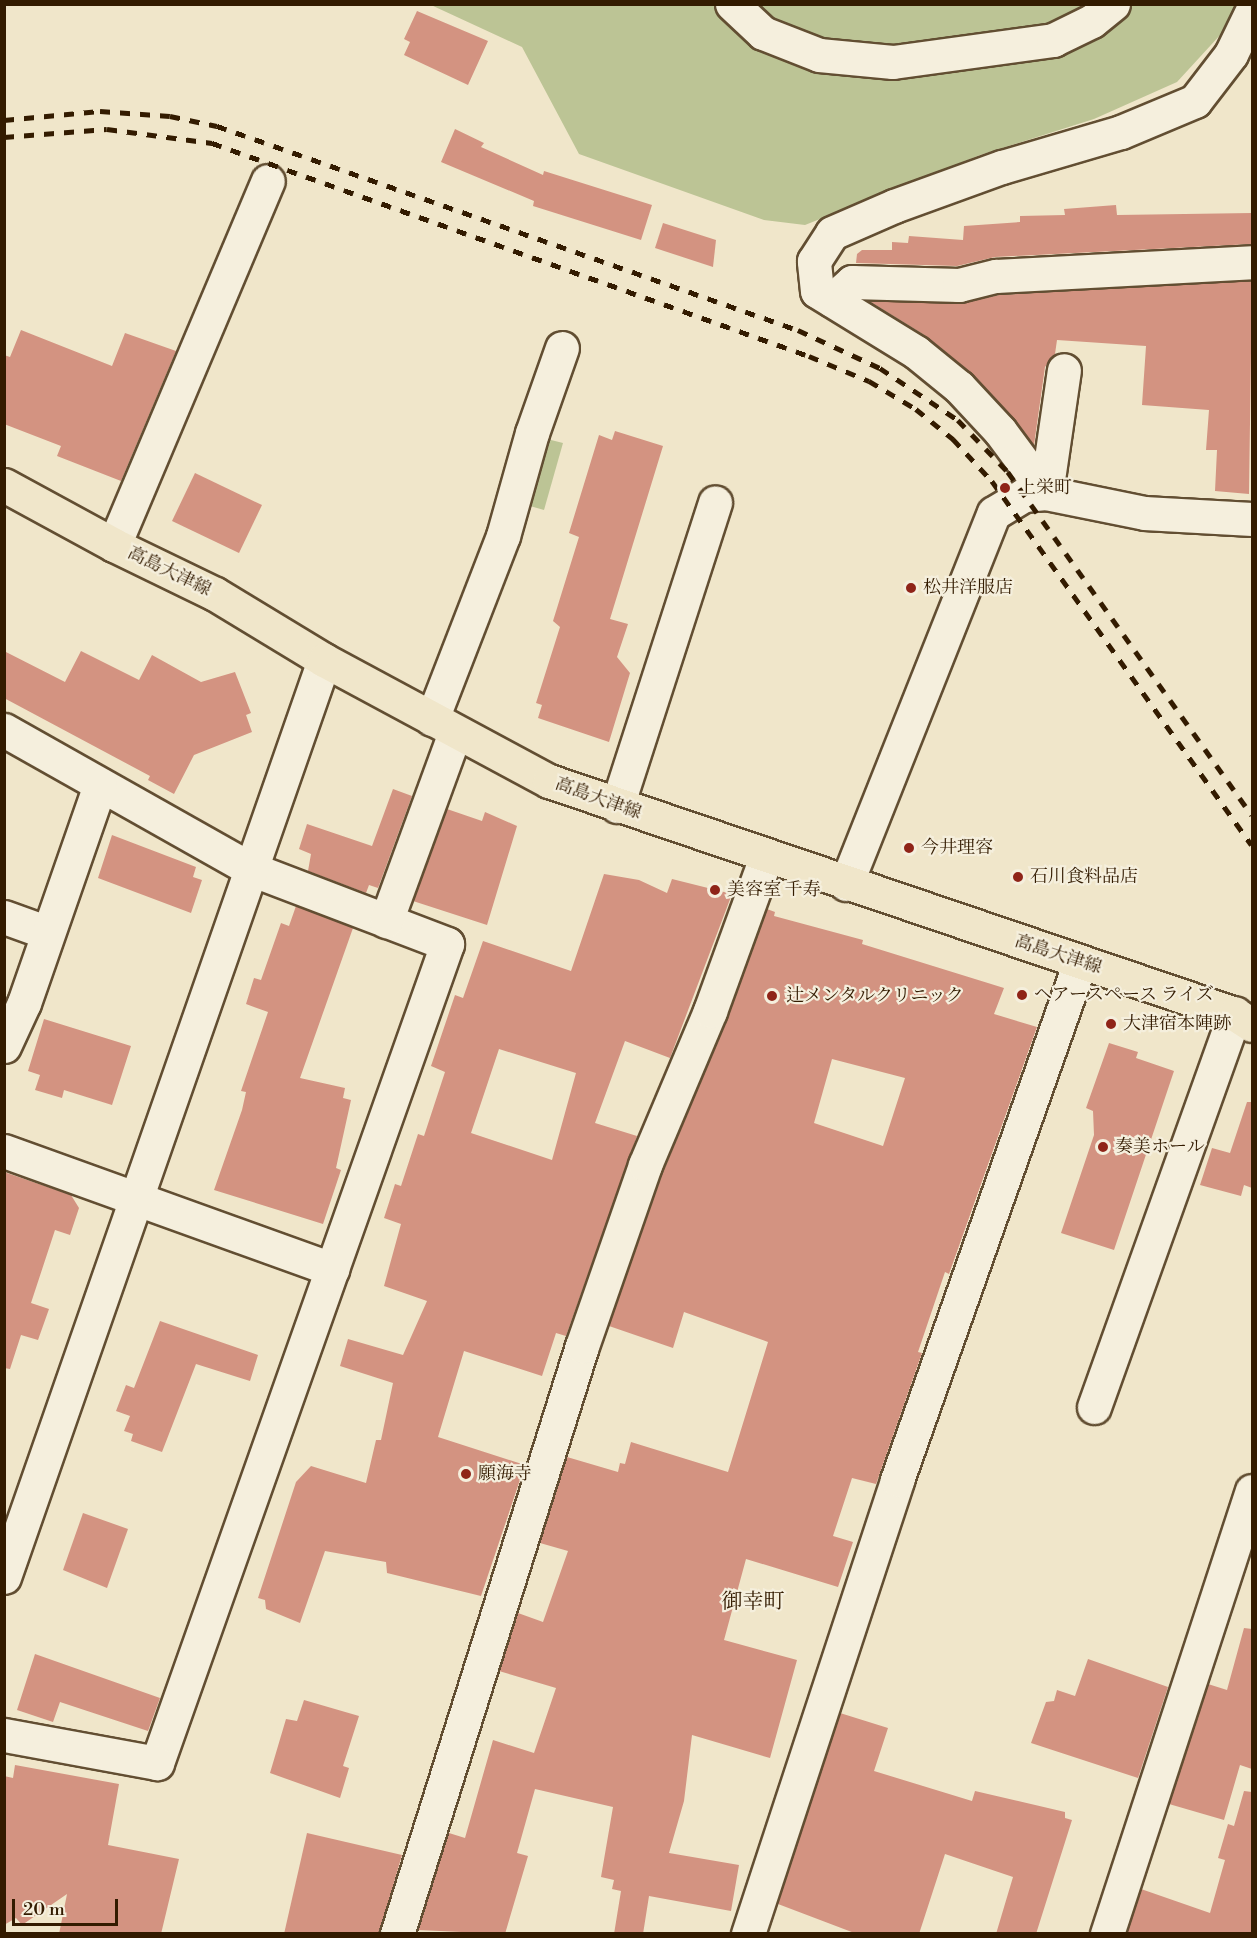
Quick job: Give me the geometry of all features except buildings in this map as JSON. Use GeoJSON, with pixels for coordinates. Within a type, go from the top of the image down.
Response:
{"type":"FeatureCollection","features":[{"type":"Feature","properties":{"kind":"main road","name":"高島大津線"},"geometry":{"type":"LineString","coordinates":[[4,484],[114,545],[215,594],[324,660],[549,781],[766,857],[1247,1018]]}},
{"type":"Feature","properties":{"kind":"street"},"geometry":{"type":"LineString","coordinates":[[732,4],[763,33],[819,55],[893,62],[1053,40],[1092,21],[1113,4]]}},
{"type":"Feature","properties":{"kind":"street"},"geometry":{"type":"LineString","coordinates":[[1046,493],[1000,431],[959,387],[916,352],[817,291],[814,261],[832,233],[894,206],[1002,167],[1121,132],[1195,101],[1231,54],[1252,11]]}},
{"type":"Feature","properties":{"kind":"street"},"geometry":{"type":"LineString","coordinates":[[114,545],[268,181]]}},
{"type":"Feature","properties":{"kind":"street"},"geometry":{"type":"LineString","coordinates":[[832,300],[852,282],[959,285],[996,276],[1252,262]]}},
{"type":"Feature","properties":{"kind":"street"},"geometry":{"type":"LineString","coordinates":[[386,921],[532,434],[562,348]]}},
{"type":"Feature","properties":{"kind":"street"},"geometry":{"type":"LineString","coordinates":[[1046,493],[1064,370]]}},
{"type":"Feature","properties":{"kind":"street"},"geometry":{"type":"LineString","coordinates":[[846,884],[993,513],[1024,495],[1046,493],[1144,513],[1252,519]]}},
{"type":"Feature","properties":{"kind":"street"},"geometry":{"type":"LineString","coordinates":[[617,806],[715,502]]}},
{"type":"Feature","properties":{"kind":"street"},"geometry":{"type":"LineString","coordinates":[[4,1577],[324,660]]}},
{"type":"Feature","properties":{"kind":"street"},"geometry":{"type":"LineString","coordinates":[[4,730],[251,869],[447,945],[157,1763],[4,1735]]}},
{"type":"Feature","properties":{"kind":"street"},"geometry":{"type":"LineString","coordinates":[[4,1046],[24,1003],[46,932],[100,785]]}},
{"type":"Feature","properties":{"kind":"street"},"geometry":{"type":"LineString","coordinates":[[397,1934],[586,1335],[645,1165],[710,1011],[766,857]]}},
{"type":"Feature","properties":{"kind":"street"},"geometry":{"type":"LineString","coordinates":[[4,917],[46,932]]}},
{"type":"Feature","properties":{"kind":"street"},"geometry":{"type":"LineString","coordinates":[[748,1934],[897,1480],[1080,962]]}},
{"type":"Feature","properties":{"kind":"street"},"geometry":{"type":"LineString","coordinates":[[1094,1407],[1247,1018]]}},
{"type":"Feature","properties":{"kind":"street"},"geometry":{"type":"LineString","coordinates":[[4,1151],[332,1269]]}},
{"type":"Feature","properties":{"kind":"street"},"geometry":{"type":"LineString","coordinates":[[1107,1934],[1252,1491]]}},
{"type":"Feature","properties":{"kind":"green space"},"geometry":{"type":"Polygon","coordinates":[[[431,5],[1235,5],[1233,21],[1177,82],[1094,119],[980,155],[805,225],[764,220],[579,154],[522,47],[431,5]]]}},
{"type":"Feature","properties":{"kind":"green space"},"geometry":{"type":"Polygon","coordinates":[[[535,436],[563,443],[544,510],[516,502],[535,436]]]}},
{"type":"Feature","properties":{"kind":"railway"},"geometry":{"type":"LineString","coordinates":[[4,120],[100,111],[170,116],[217,126],[798,330],[880,368],[958,420],[1008,472],[1252,815]]}},
{"type":"Feature","properties":{"kind":"railway"},"geometry":{"type":"LineString","coordinates":[[4,137],[107,129],[212,143],[809,356],[869,381],[916,409],[953,439],[992,481],[1252,845]]}},
{"type":"Feature","properties":{"kind":"place","name":"上栄町"},"geometry":{"type":"Point","coordinates":[1005,488]}},
{"type":"Feature","properties":{"kind":"place","name":"松井洋服店"},"geometry":{"type":"Point","coordinates":[911,588]}},
{"type":"Feature","properties":{"kind":"place","name":"今井理容"},"geometry":{"type":"Point","coordinates":[909,848]}},
{"type":"Feature","properties":{"kind":"place","name":"石川食料品店"},"geometry":{"type":"Point","coordinates":[1018,877]}},
{"type":"Feature","properties":{"kind":"place","name":"美容室 千寿"},"geometry":{"type":"Point","coordinates":[715,890]}},
{"type":"Feature","properties":{"kind":"place","name":"ヘアースペース ライズ"},"geometry":{"type":"Point","coordinates":[1022,995]}},
{"type":"Feature","properties":{"kind":"place","name":"辻メンタルクリニック"},"geometry":{"type":"Point","coordinates":[772,996]}},
{"type":"Feature","properties":{"kind":"place","name":"大津宿本陣跡"},"geometry":{"type":"Point","coordinates":[1111,1024]}},
{"type":"Feature","properties":{"kind":"place","name":"奏美ホール"},"geometry":{"type":"Point","coordinates":[1103,1147]}},
{"type":"Feature","properties":{"kind":"place","name":"願海寺"},"geometry":{"type":"Point","coordinates":[466,1474]}},
{"type":"Feature","properties":{"kind":"district","name":"御幸町"},"geometry":{"type":"Point","coordinates":[753,1602]}}]}
